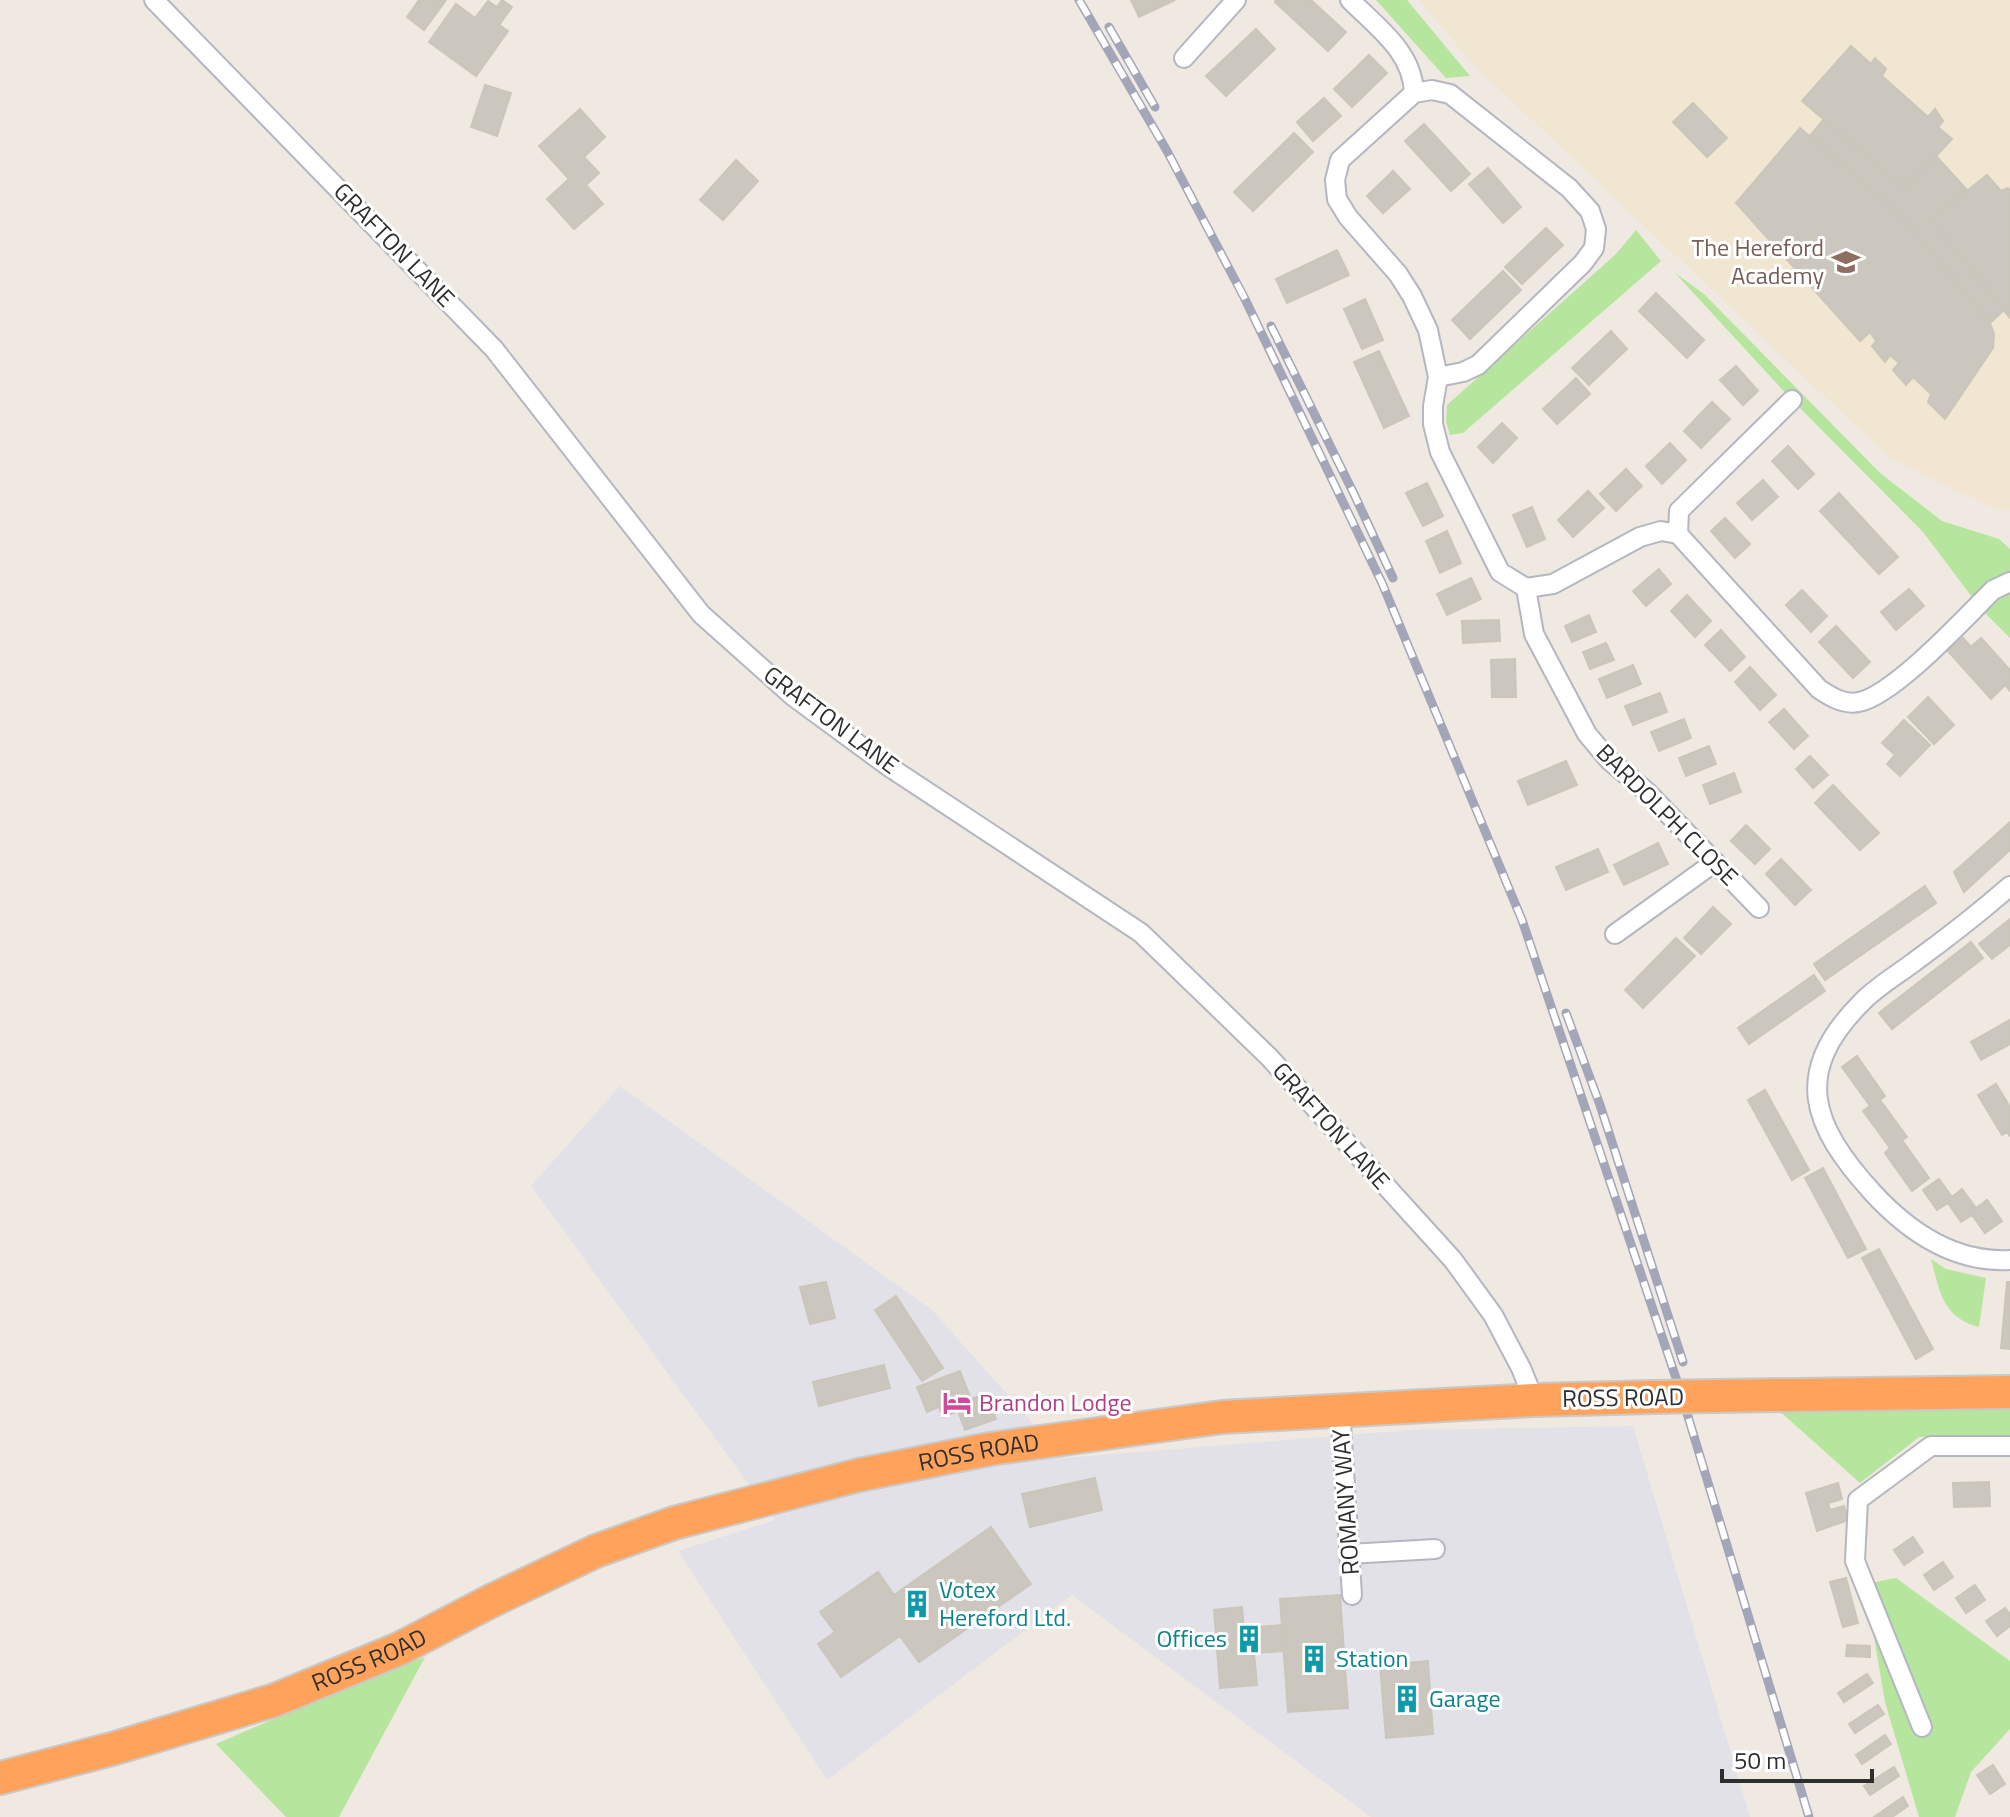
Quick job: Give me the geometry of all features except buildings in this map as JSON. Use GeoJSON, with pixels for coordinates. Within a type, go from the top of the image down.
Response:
{"type":"FeatureCollection","features":[{"type":"Feature","properties":{"kind":"highway","name":"ROSS ROAD"},"geometry":{"type":"LineString","coordinates":[[0,1778],[112,1749],[275,1700],[399,1649],[596,1551],[674,1523],[778,1494],[927,1461],[1063,1438],[1222,1417],[1340,1409],[1534,1400],[2010,1392]]}},
{"type":"Feature","properties":{"kind":"street","name":"GRAFTON LANE"},"geometry":{"type":"LineString","coordinates":[[154,0],[494,349],[701,614],[794,697],[864,749],[1141,933],[1269,1057],[1453,1260],[1493,1315],[1534,1400]]}},
{"type":"Feature","properties":{"kind":"street"},"geometry":{"type":"LineString","coordinates":[[1184,58],[1236,0]]}},
{"type":"Feature","properties":{"kind":"street"},"geometry":{"type":"LineString","coordinates":[[1350,0],[1402,52],[1413,76],[1414,93]]}},
{"type":"Feature","properties":{"kind":"street"},"geometry":{"type":"LineString","coordinates":[[1438,377],[1478,365],[1583,263],[1594,248],[1596,229],[1590,211],[1569,188],[1450,94],[1432,90],[1414,93],[1340,160],[1335,180],[1337,199],[1348,217],[1398,274],[1428,330],[1438,377],[1433,424],[1440,452],[1500,572],[1526,588],[1553,584],[1640,537],[1661,531],[1678,534],[1819,689],[1834,700],[1856,703],[1878,696],[1897,682],[1993,590],[2010,582]]}},
{"type":"Feature","properties":{"kind":"street"},"geometry":{"type":"LineString","coordinates":[[1678,534],[1679,511],[1792,400]]}},
{"type":"Feature","properties":{"kind":"street","name":"BARDOLPH CLOSE"},"geometry":{"type":"LineString","coordinates":[[1526,588],[1534,634],[1587,734],[1609,760],[1647,792],[1759,908]]}},
{"type":"Feature","properties":{"kind":"street"},"geometry":{"type":"LineString","coordinates":[[1615,934],[1715,862]]}},
{"type":"Feature","properties":{"kind":"street"},"geometry":{"type":"LineString","coordinates":[[2010,886],[1962,927],[1862,1001],[1833,1034],[1821,1057],[1816,1078],[1818,1104],[1832,1139],[1882,1203],[1922,1236],[1957,1254],[1991,1261],[2010,1260]]}},
{"type":"Feature","properties":{"kind":"street","name":"ROMANY WAY"},"geometry":{"type":"LineString","coordinates":[[1340,1409],[1352,1595]]}},
{"type":"Feature","properties":{"kind":"street"},"geometry":{"type":"LineString","coordinates":[[1922,1727],[1855,1561],[1858,1500],[1931,1446],[2010,1446]]}},
{"type":"Feature","properties":{"kind":"street"},"geometry":{"type":"LineString","coordinates":[[1349,1554],[1435,1549]]}},
{"type":"Feature","properties":{"kind":"shaded area","name":"The Hereford Academy"},"geometry":{"type":"Polygon","coordinates":[[[1419,0],[2010,0],[2010,511],[1997,510],[1890,458],[1475,66],[1419,0]]]}},
{"type":"Feature","properties":{"kind":"shaded area"},"geometry":{"type":"Polygon","coordinates":[[[620,1086],[932,1310],[1064,1458],[1410,1430],[1633,1426],[1750,1817],[1371,1817],[1072,1595],[827,1780],[678,1551],[775,1520],[531,1186],[620,1086]]]}},
{"type":"Feature","properties":{"kind":"green space"},"geometry":{"type":"Polygon","coordinates":[[[1376,0],[1407,0],[1470,76],[1446,78],[1376,0]]]}},
{"type":"Feature","properties":{"kind":"green space"},"geometry":{"type":"Polygon","coordinates":[[[1636,230],[1661,261],[1463,433],[1450,435],[1446,421],[1447,405],[1616,254],[1636,230]]]}},
{"type":"Feature","properties":{"kind":"green space"},"geometry":{"type":"Polygon","coordinates":[[[1675,273],[1704,294],[1880,473],[1942,521],[1999,539],[2010,549],[2010,572],[1987,583],[1972,597],[1923,532],[1791,399],[1675,273]]]}},
{"type":"Feature","properties":{"kind":"green space"},"geometry":{"type":"Polygon","coordinates":[[[2010,591],[2010,638],[1983,611],[1997,597],[2010,591]]]}},
{"type":"Feature","properties":{"kind":"green space"},"geometry":{"type":"Polygon","coordinates":[[[1931,1259],[1946,1269],[1986,1278],[1979,1327],[1957,1317],[1944,1302],[1931,1259]]]}},
{"type":"Feature","properties":{"kind":"green space"},"geometry":{"type":"Polygon","coordinates":[[[2010,1403],[2010,1437],[1919,1437],[1860,1483],[1775,1407],[2010,1403]]]}},
{"type":"Feature","properties":{"kind":"green space"},"geometry":{"type":"Polygon","coordinates":[[[1896,1578],[2010,1661],[2010,1729],[1971,1772],[1955,1817],[1919,1817],[1885,1702],[1865,1584],[1896,1578]]]}},
{"type":"Feature","properties":{"kind":"green space"},"geometry":{"type":"Polygon","coordinates":[[[425,1657],[339,1817],[286,1817],[216,1744],[361,1681],[425,1657]]]}},
{"type":"Feature","properties":{"kind":"railway"},"geometry":{"type":"LineString","coordinates":[[1079,0],[1167,151],[1244,297],[1382,583],[1522,920],[1680,1390],[1809,1817]]}},
{"type":"Feature","properties":{"kind":"railway"},"geometry":{"type":"LineString","coordinates":[[1109,27],[1155,107]]}},
{"type":"Feature","properties":{"kind":"railway"},"geometry":{"type":"LineString","coordinates":[[1271,326],[1393,578]]}},
{"type":"Feature","properties":{"kind":"railway"},"geometry":{"type":"LineString","coordinates":[[1566,1013],[1600,1105],[1683,1362]]}},
{"type":"Feature","properties":{"kind":"place","name":"The Hereford Academy"},"geometry":{"type":"Point","coordinates":[1846,262]}},
{"type":"Feature","properties":{"kind":"place","name":"Brandon Lodge"},"geometry":{"type":"Point","coordinates":[957,1403]}},
{"type":"Feature","properties":{"kind":"place","name":"Votex Hereford Ltd."},"geometry":{"type":"Point","coordinates":[917,1604]}},
{"type":"Feature","properties":{"kind":"place","name":"Offices"},"geometry":{"type":"Point","coordinates":[1249,1639]}},
{"type":"Feature","properties":{"kind":"place","name":"Station"},"geometry":{"type":"Point","coordinates":[1314,1659]}},
{"type":"Feature","properties":{"kind":"place","name":"Garage"},"geometry":{"type":"Point","coordinates":[1407,1699]}}]}
